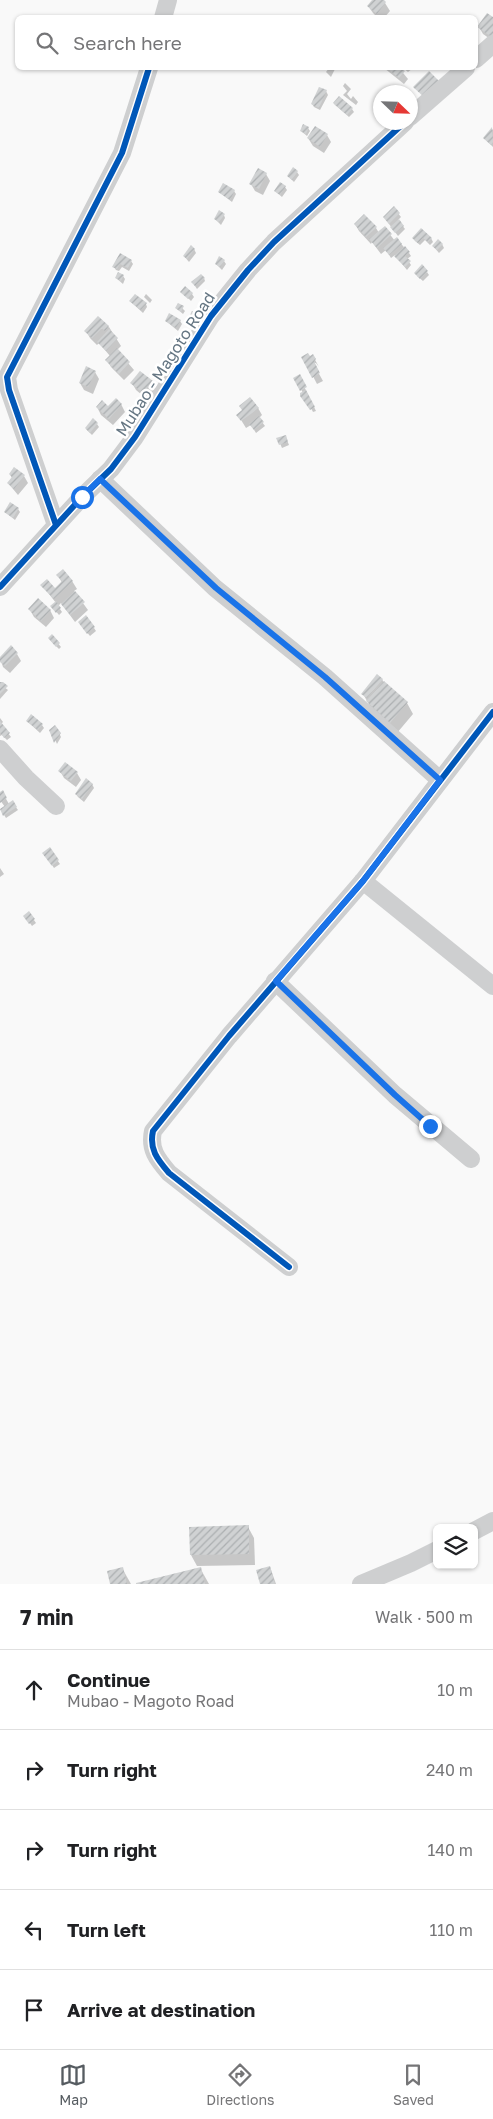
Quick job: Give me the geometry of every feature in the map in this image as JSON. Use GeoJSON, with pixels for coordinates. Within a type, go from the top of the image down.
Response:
{"type":"FeatureCollection","features":[{"type":"Feature","properties":{"kind":"street"},"geometry":{"type":"LineString","coordinates":[[164,15],[168,0]]}},
{"type":"Feature","properties":{"kind":"street"},"geometry":{"type":"LineString","coordinates":[[478,57],[493,44]]}},
{"type":"Feature","properties":{"kind":"street"},"geometry":{"type":"LineString","coordinates":[[56,524],[9,390],[7,377],[122,153],[148,70]]}},
{"type":"Feature","properties":{"kind":"street"},"geometry":{"type":"LineString","coordinates":[[418,110],[464,70]]}},
{"type":"Feature","properties":{"kind":"street","name":"Mubao - Magoto Road"},"geometry":{"type":"LineString","coordinates":[[0,587],[56,524],[111,469],[135,437],[211,316],[238,281],[274,242],[396,130]]}},
{"type":"Feature","properties":{"kind":"street"},"geometry":{"type":"LineString","coordinates":[[100,479],[216,588],[325,677],[440,780]]}},
{"type":"Feature","properties":{"kind":"street"},"geometry":{"type":"LineString","coordinates":[[289,1267],[169,1172],[158,1161],[152,1149],[153,1131],[276,981],[363,881],[493,712]]}},
{"type":"Feature","properties":{"kind":"street"},"geometry":{"type":"LineString","coordinates":[[0,748],[26,778],[56,806]]}},
{"type":"Feature","properties":{"kind":"street"},"geometry":{"type":"LineString","coordinates":[[363,881],[493,986]]}},
{"type":"Feature","properties":{"kind":"street"},"geometry":{"type":"LineString","coordinates":[[276,981],[395,1095],[470,1159]]}},
{"type":"Feature","properties":{"kind":"street"},"geometry":{"type":"LineString","coordinates":[[478,1529],[493,1521]]}},
{"type":"Feature","properties":{"kind":"street"},"geometry":{"type":"LineString","coordinates":[[361,1584],[433,1552]]}},
{"type":"Feature","properties":{"kind":"building"},"geometry":{"type":"Polygon","coordinates":[[[372,0],[384,0],[386,2],[377,14],[367,6],[372,0]]]}},
{"type":"Feature","properties":{"kind":"building"},"geometry":{"type":"Polygon","coordinates":[[[487,13],[493,17],[493,38],[478,28],[487,13]]]}},
{"type":"Feature","properties":{"kind":"building"},"geometry":{"type":"Polygon","coordinates":[[[389,70],[405,71],[399,78],[389,70]]]}},
{"type":"Feature","properties":{"kind":"building"},"geometry":{"type":"Polygon","coordinates":[[[429,71],[440,82],[425,98],[418,92],[418,85],[415,85],[429,71]]]}},
{"type":"Feature","properties":{"kind":"building"},"geometry":{"type":"Polygon","coordinates":[[[319,87],[327,90],[319,108],[311,104],[319,87]]]}},
{"type":"Feature","properties":{"kind":"building"},"geometry":{"type":"Polygon","coordinates":[[[339,96],[353,108],[347,115],[333,103],[339,96]]]}},
{"type":"Feature","properties":{"kind":"building"},"geometry":{"type":"Polygon","coordinates":[[[303,124],[309,127],[306,134],[300,131],[303,124]]]}},
{"type":"Feature","properties":{"kind":"building"},"geometry":{"type":"Polygon","coordinates":[[[315,126],[328,134],[320,147],[307,138],[315,126]]]}},
{"type":"Feature","properties":{"kind":"building"},"geometry":{"type":"Polygon","coordinates":[[[492,127],[493,142],[491,145],[483,138],[492,127]]]}},
{"type":"Feature","properties":{"kind":"building"},"geometry":{"type":"Polygon","coordinates":[[[293,167],[298,171],[292,180],[287,176],[293,167]]]}},
{"type":"Feature","properties":{"kind":"building"},"geometry":{"type":"Polygon","coordinates":[[[258,168],[267,173],[259,189],[249,184],[258,168]]]}},
{"type":"Feature","properties":{"kind":"building"},"geometry":{"type":"Polygon","coordinates":[[[280,182],[286,186],[280,195],[274,191],[280,182]]]}},
{"type":"Feature","properties":{"kind":"building"},"geometry":{"type":"Polygon","coordinates":[[[223,183],[235,190],[230,200],[218,192],[223,183]]]}},
{"type":"Feature","properties":{"kind":"building"},"geometry":{"type":"Polygon","coordinates":[[[394,206],[400,213],[389,224],[383,217],[394,206]]]}},
{"type":"Feature","properties":{"kind":"building"},"geometry":{"type":"Polygon","coordinates":[[[219,210],[225,214],[219,222],[214,219],[219,210]]]}},
{"type":"Feature","properties":{"kind":"building"},"geometry":{"type":"Polygon","coordinates":[[[364,214],[377,227],[366,237],[354,224],[364,214]]]}},
{"type":"Feature","properties":{"kind":"building"},"geometry":{"type":"Polygon","coordinates":[[[399,219],[404,226],[395,233],[390,227],[399,219]]]}},
{"type":"Feature","properties":{"kind":"building"},"geometry":{"type":"Polygon","coordinates":[[[385,226],[392,234],[377,248],[369,239],[385,226]]]}},
{"type":"Feature","properties":{"kind":"building"},"geometry":{"type":"Polygon","coordinates":[[[421,228],[432,238],[428,242],[423,238],[418,243],[412,238],[421,228]]]}},
{"type":"Feature","properties":{"kind":"building"},"geometry":{"type":"Polygon","coordinates":[[[397,237],[402,244],[389,255],[383,248],[397,237]]]}},
{"type":"Feature","properties":{"kind":"building"},"geometry":{"type":"Polygon","coordinates":[[[438,239],[443,244],[437,250],[432,246],[438,239]]]}},
{"type":"Feature","properties":{"kind":"building"},"geometry":{"type":"Polygon","coordinates":[[[191,245],[195,249],[187,259],[183,256],[191,245]]]}},
{"type":"Feature","properties":{"kind":"building"},"geometry":{"type":"Polygon","coordinates":[[[405,246],[410,252],[405,256],[411,261],[405,267],[394,256],[405,246]]]}},
{"type":"Feature","properties":{"kind":"building"},"geometry":{"type":"Polygon","coordinates":[[[120,253],[132,260],[128,268],[120,264],[117,269],[112,267],[120,253]]]}},
{"type":"Feature","properties":{"kind":"building"},"geometry":{"type":"Polygon","coordinates":[[[219,256],[225,260],[220,267],[215,264],[219,256]]]}},
{"type":"Feature","properties":{"kind":"building"},"geometry":{"type":"Polygon","coordinates":[[[422,264],[428,271],[420,279],[414,273],[422,264]]]}},
{"type":"Feature","properties":{"kind":"building"},"geometry":{"type":"Polygon","coordinates":[[[118,272],[124,275],[121,281],[115,278],[118,272]]]}},
{"type":"Feature","properties":{"kind":"building"},"geometry":{"type":"Polygon","coordinates":[[[201,274],[205,278],[195,286],[191,282],[201,274]]]}},
{"type":"Feature","properties":{"kind":"building"},"geometry":{"type":"Polygon","coordinates":[[[185,286],[193,293],[188,299],[180,292],[185,286]]]}},
{"type":"Feature","properties":{"kind":"building"},"geometry":{"type":"Polygon","coordinates":[[[135,294],[147,303],[141,310],[129,301],[135,294]]]}},
{"type":"Feature","properties":{"kind":"building"},"geometry":{"type":"Polygon","coordinates":[[[178,303],[184,306],[181,312],[175,308],[178,303]]]}},
{"type":"Feature","properties":{"kind":"building"},"geometry":{"type":"Polygon","coordinates":[[[192,311],[198,313],[192,324],[187,321],[192,311]]]}},
{"type":"Feature","properties":{"kind":"building"},"geometry":{"type":"Polygon","coordinates":[[[169,313],[181,320],[176,328],[165,321],[169,313]]]}},
{"type":"Feature","properties":{"kind":"building"},"geometry":{"type":"Polygon","coordinates":[[[98,316],[109,326],[105,331],[102,328],[92,338],[84,331],[98,316]]]}},
{"type":"Feature","properties":{"kind":"building"},"geometry":{"type":"Polygon","coordinates":[[[109,329],[118,338],[106,351],[97,342],[109,329]]]}},
{"type":"Feature","properties":{"kind":"building"},"geometry":{"type":"Polygon","coordinates":[[[117,348],[130,362],[119,374],[105,360],[117,348]]]}},
{"type":"Feature","properties":{"kind":"building"},"geometry":{"type":"Polygon","coordinates":[[[308,353],[310,356],[313,354],[316,359],[314,361],[320,373],[312,378],[301,357],[308,353]]]}},
{"type":"Feature","properties":{"kind":"building"},"geometry":{"type":"Polygon","coordinates":[[[86,366],[96,371],[88,387],[79,383],[86,366]]]}},
{"type":"Feature","properties":{"kind":"building"},"geometry":{"type":"Polygon","coordinates":[[[140,371],[153,381],[143,393],[130,383],[140,371]]]}},
{"type":"Feature","properties":{"kind":"building"},"geometry":{"type":"Polygon","coordinates":[[[300,374],[307,387],[300,391],[293,378],[300,374]]]}},
{"type":"Feature","properties":{"kind":"building"},"geometry":{"type":"Polygon","coordinates":[[[306,390],[315,407],[310,410],[300,396],[300,393],[306,390]]]}},
{"type":"Feature","properties":{"kind":"building"},"geometry":{"type":"Polygon","coordinates":[[[250,397],[259,408],[241,421],[236,415],[242,410],[239,406],[250,397]]]}},
{"type":"Feature","properties":{"kind":"building"},"geometry":{"type":"Polygon","coordinates":[[[116,398],[122,404],[109,419],[96,407],[102,400],[108,406],[116,398]]]}},
{"type":"Feature","properties":{"kind":"building"},"geometry":{"type":"Polygon","coordinates":[[[259,416],[264,422],[254,430],[249,424],[259,416]]]}},
{"type":"Feature","properties":{"kind":"building"},"geometry":{"type":"Polygon","coordinates":[[[93,418],[98,423],[90,433],[85,428],[93,418]]]}},
{"type":"Feature","properties":{"kind":"building"},"geometry":{"type":"Polygon","coordinates":[[[286,435],[288,442],[279,445],[276,438],[286,435]]]}},
{"type":"Feature","properties":{"kind":"building"},"geometry":{"type":"Polygon","coordinates":[[[14,467],[25,475],[14,489],[7,483],[12,477],[9,474],[14,467]]]}},
{"type":"Feature","properties":{"kind":"building"},"geometry":{"type":"Polygon","coordinates":[[[10,502],[19,508],[13,518],[4,512],[10,502]]]}},
{"type":"Feature","properties":{"kind":"building"},"geometry":{"type":"Polygon","coordinates":[[[63,569],[73,581],[54,599],[40,585],[47,579],[55,588],[62,581],[56,575],[63,569]]]}},
{"type":"Feature","properties":{"kind":"building"},"geometry":{"type":"Polygon","coordinates":[[[75,591],[85,602],[70,615],[61,604],[75,591]]]}},
{"type":"Feature","properties":{"kind":"building"},"geometry":{"type":"Polygon","coordinates":[[[38,598],[51,610],[41,621],[28,609],[38,598]]]}},
{"type":"Feature","properties":{"kind":"building"},"geometry":{"type":"Polygon","coordinates":[[[56,601],[61,608],[56,613],[50,606],[56,601]]]}},
{"type":"Feature","properties":{"kind":"building"},"geometry":{"type":"Polygon","coordinates":[[[86,615],[95,627],[87,634],[78,622],[86,615]]]}},
{"type":"Feature","properties":{"kind":"building"},"geometry":{"type":"Polygon","coordinates":[[[52,634],[60,643],[56,647],[48,638],[52,634]]]}},
{"type":"Feature","properties":{"kind":"building"},"geometry":{"type":"Polygon","coordinates":[[[11,645],[18,653],[5,666],[0,662],[0,657],[11,645]]]}},
{"type":"Feature","properties":{"kind":"building"},"geometry":{"type":"Polygon","coordinates":[[[377,674],[383,679],[367,698],[361,694],[377,674]]]}},
{"type":"Feature","properties":{"kind":"building"},"geometry":{"type":"Polygon","coordinates":[[[384,681],[408,702],[390,723],[366,701],[384,681]]]}},
{"type":"Feature","properties":{"kind":"building"},"geometry":{"type":"Polygon","coordinates":[[[0,682],[8,686],[0,694],[0,682]]]}},
{"type":"Feature","properties":{"kind":"building"},"geometry":{"type":"Polygon","coordinates":[[[31,714],[43,724],[38,730],[26,721],[31,714]]]}},
{"type":"Feature","properties":{"kind":"building"},"geometry":{"type":"Polygon","coordinates":[[[0,721],[10,733],[4,738],[0,732],[0,721]]]}},
{"type":"Feature","properties":{"kind":"building"},"geometry":{"type":"Polygon","coordinates":[[[55,725],[61,733],[54,743],[49,730],[55,725]]]}},
{"type":"Feature","properties":{"kind":"building"},"geometry":{"type":"Polygon","coordinates":[[[65,762],[78,772],[71,781],[58,771],[65,762]]]}},
{"type":"Feature","properties":{"kind":"building"},"geometry":{"type":"Polygon","coordinates":[[[86,778],[93,784],[82,799],[75,794],[86,778]]]}},
{"type":"Feature","properties":{"kind":"building"},"geometry":{"type":"Polygon","coordinates":[[[3,790],[7,798],[0,803],[0,792],[3,790]]]}},
{"type":"Feature","properties":{"kind":"building"},"geometry":{"type":"Polygon","coordinates":[[[13,800],[17,807],[3,816],[0,809],[13,800]]]}},
{"type":"Feature","properties":{"kind":"building"},"geometry":{"type":"Polygon","coordinates":[[[50,847],[59,860],[52,866],[42,853],[50,847]]]}},
{"type":"Feature","properties":{"kind":"building"},"geometry":{"type":"Polygon","coordinates":[[[29,911],[35,919],[29,924],[23,916],[29,911]]]}},
{"type":"Feature","properties":{"kind":"building"},"geometry":{"type":"Polygon","coordinates":[[[249,1525],[249,1554],[190,1555],[189,1527],[249,1525]]]}},
{"type":"Feature","properties":{"kind":"building"},"geometry":{"type":"Polygon","coordinates":[[[270,1566],[275,1584],[260,1584],[256,1570],[270,1566]]]}},
{"type":"Feature","properties":{"kind":"building"},"geometry":{"type":"Polygon","coordinates":[[[123,1567],[127,1584],[110,1584],[107,1571],[123,1567]]]}},
{"type":"Feature","properties":{"kind":"building"},"geometry":{"type":"Polygon","coordinates":[[[201,1567],[205,1584],[136,1584],[136,1583],[201,1567]]]}},
{"type":"Feature","properties":{"kind":"cycle path"},"geometry":{"type":"LineString","coordinates":[[56,525],[9,390],[7,377],[122,153],[148,70]]}},
{"type":"Feature","properties":{"kind":"cycle path"},"geometry":{"type":"LineString","coordinates":[[0,587],[82,497],[111,469],[135,437],[211,316],[248,270],[274,242],[396,130]]}},
{"type":"Feature","properties":{"kind":"cycle path"},"geometry":{"type":"LineString","coordinates":[[289,1267],[169,1173],[153,1149],[153,1131],[229,1036],[363,881],[493,712]]}},
{"type":"Feature","properties":{"kind":"route"},"geometry":{"type":"LineString","coordinates":[[82,497],[100,479],[216,588],[325,677],[440,780],[363,881],[276,981],[430,1126]]}}]}
